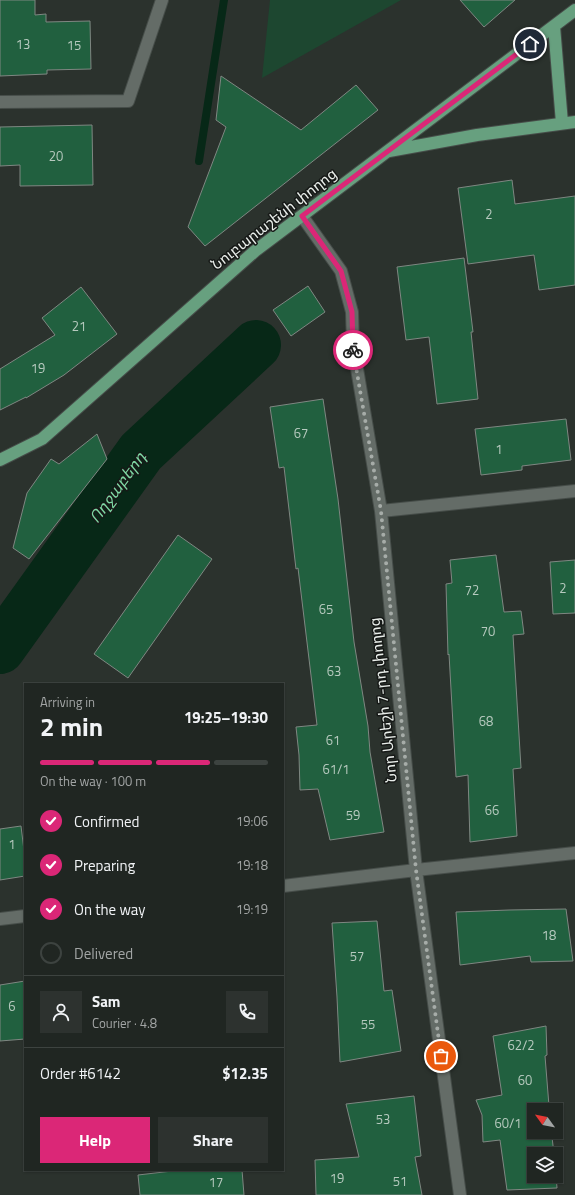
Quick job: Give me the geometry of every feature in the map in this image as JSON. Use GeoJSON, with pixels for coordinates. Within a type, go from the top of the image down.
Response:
{"type":"FeatureCollection","features":[{"type":"Feature","properties":{"kind":"main road","name":"Նուբարաշենի փողոց"},"geometry":{"type":"LineString","coordinates":[[0,460],[42,439],[255,251],[575,10]]}},
{"type":"Feature","properties":{"kind":"main road"},"geometry":{"type":"LineString","coordinates":[[554,26],[562,123]]}},
{"type":"Feature","properties":{"kind":"main road"},"geometry":{"type":"LineString","coordinates":[[386,152],[477,135],[575,122]]}},
{"type":"Feature","properties":{"kind":"street"},"geometry":{"type":"LineString","coordinates":[[0,102],[128,101],[162,0]]}},
{"type":"Feature","properties":{"kind":"street","name":"Նոր Արեշի 7-րդ փողոց"},"geometry":{"type":"LineString","coordinates":[[302,216],[341,271],[352,312],[353,345],[381,511],[416,870],[460,1195]]}},
{"type":"Feature","properties":{"kind":"street"},"geometry":{"type":"LineString","coordinates":[[381,511],[575,491]]}},
{"type":"Feature","properties":{"kind":"street"},"geometry":{"type":"LineString","coordinates":[[284,886],[416,870],[575,854]]}},
{"type":"Feature","properties":{"kind":"street"},"geometry":{"type":"LineString","coordinates":[[0,919],[24,916]]}},
{"type":"Feature","properties":{"kind":"green space"},"geometry":{"type":"Polygon","coordinates":[[[270,0],[401,0],[262,78],[270,0]]]}},
{"type":"Feature","properties":{"kind":"building"},"geometry":{"type":"Polygon","coordinates":[[[0,0],[35,0],[35,15],[46,14],[46,22],[90,21],[91,69],[47,70],[47,74],[0,76],[0,0]]]}},
{"type":"Feature","properties":{"kind":"building"},"geometry":{"type":"Polygon","coordinates":[[[460,0],[515,0],[484,27],[460,0]]]}},
{"type":"Feature","properties":{"kind":"building"},"geometry":{"type":"Polygon","coordinates":[[[221,76],[301,130],[356,85],[378,110],[205,246],[188,227],[226,127],[216,120],[221,76]]]}},
{"type":"Feature","properties":{"kind":"building"},"geometry":{"type":"Polygon","coordinates":[[[92,125],[93,185],[20,186],[20,165],[0,166],[0,127],[92,125]]]}},
{"type":"Feature","properties":{"kind":"building"},"geometry":{"type":"Polygon","coordinates":[[[512,180],[515,204],[575,196],[575,285],[539,290],[534,255],[468,264],[458,188],[512,180]]]}},
{"type":"Feature","properties":{"kind":"building"},"geometry":{"type":"Polygon","coordinates":[[[464,258],[473,332],[471,332],[478,399],[437,404],[429,337],[406,340],[397,267],[464,258]]]}},
{"type":"Feature","properties":{"kind":"building"},"geometry":{"type":"Polygon","coordinates":[[[308,286],[325,312],[291,336],[273,310],[308,286]]]}},
{"type":"Feature","properties":{"kind":"building"},"geometry":{"type":"Polygon","coordinates":[[[81,287],[117,334],[64,375],[26,398],[0,410],[0,369],[55,335],[42,318],[81,287]]]}},
{"type":"Feature","properties":{"kind":"building"},"geometry":{"type":"Polygon","coordinates":[[[323,399],[338,499],[354,642],[368,726],[370,752],[384,832],[330,840],[318,789],[300,790],[299,755],[296,727],[317,725],[284,467],[279,468],[270,407],[323,399]]]}},
{"type":"Feature","properties":{"kind":"building"},"geometry":{"type":"Polygon","coordinates":[[[566,419],[571,460],[522,466],[522,470],[481,475],[475,429],[566,419]]]}},
{"type":"Feature","properties":{"kind":"building"},"geometry":{"type":"Polygon","coordinates":[[[97,434],[107,459],[29,559],[13,548],[27,493],[51,459],[59,464],[97,434]]]}},
{"type":"Feature","properties":{"kind":"building"},"geometry":{"type":"Polygon","coordinates":[[[178,535],[212,559],[128,678],[94,654],[178,535]]]}},
{"type":"Feature","properties":{"kind":"building"},"geometry":{"type":"Polygon","coordinates":[[[496,555],[504,612],[521,611],[524,634],[513,635],[521,768],[513,769],[517,836],[470,842],[468,775],[456,777],[449,654],[448,655],[446,584],[452,583],[450,560],[496,555]]]}},
{"type":"Feature","properties":{"kind":"building"},"geometry":{"type":"Polygon","coordinates":[[[575,560],[575,613],[553,614],[550,562],[575,560]]]}},
{"type":"Feature","properties":{"kind":"building"},"geometry":{"type":"Polygon","coordinates":[[[21,826],[24,851],[24,876],[0,880],[0,829],[21,826]]]}},
{"type":"Feature","properties":{"kind":"building"},"geometry":{"type":"Polygon","coordinates":[[[566,909],[573,961],[531,962],[530,956],[460,965],[456,912],[566,909]]]}},
{"type":"Feature","properties":{"kind":"building"},"geometry":{"type":"Polygon","coordinates":[[[377,921],[384,991],[392,990],[401,1051],[340,1062],[332,923],[377,921]]]}},
{"type":"Feature","properties":{"kind":"building"},"geometry":{"type":"Polygon","coordinates":[[[24,981],[24,1039],[0,1041],[0,985],[24,981]]]}},
{"type":"Feature","properties":{"kind":"building"},"geometry":{"type":"Polygon","coordinates":[[[546,1026],[547,1055],[545,1056],[549,1103],[527,1103],[527,1139],[552,1139],[553,1147],[527,1147],[527,1183],[557,1183],[557,1188],[507,1190],[500,1140],[483,1142],[482,1115],[476,1100],[502,1095],[493,1036],[546,1026]]]}},
{"type":"Feature","properties":{"kind":"building"},"geometry":{"type":"Polygon","coordinates":[[[414,1096],[421,1156],[415,1157],[422,1195],[316,1195],[315,1160],[359,1157],[346,1104],[414,1096]]]}},
{"type":"Feature","properties":{"kind":"building"},"geometry":{"type":"Polygon","coordinates":[[[172,1171],[242,1171],[244,1195],[140,1195],[138,1175],[172,1171]]]}},
{"type":"Feature","properties":{"kind":"waterway"},"geometry":{"type":"LineString","coordinates":[[199,161],[224,0]]}},
{"type":"Feature","properties":{"kind":"waterway","name":"Ողջաբերդ"},"geometry":{"type":"LineString","coordinates":[[0,649],[141,452],[256,345]]}},
{"type":"Feature","properties":{"kind":"way so far"},"geometry":{"type":"LineString","coordinates":[[353,350],[381,511],[416,870],[441,1056]]}},
{"type":"Feature","properties":{"kind":"route"},"geometry":{"type":"LineString","coordinates":[[353,350],[352,312],[341,271],[302,216],[530,44]]}}]}
